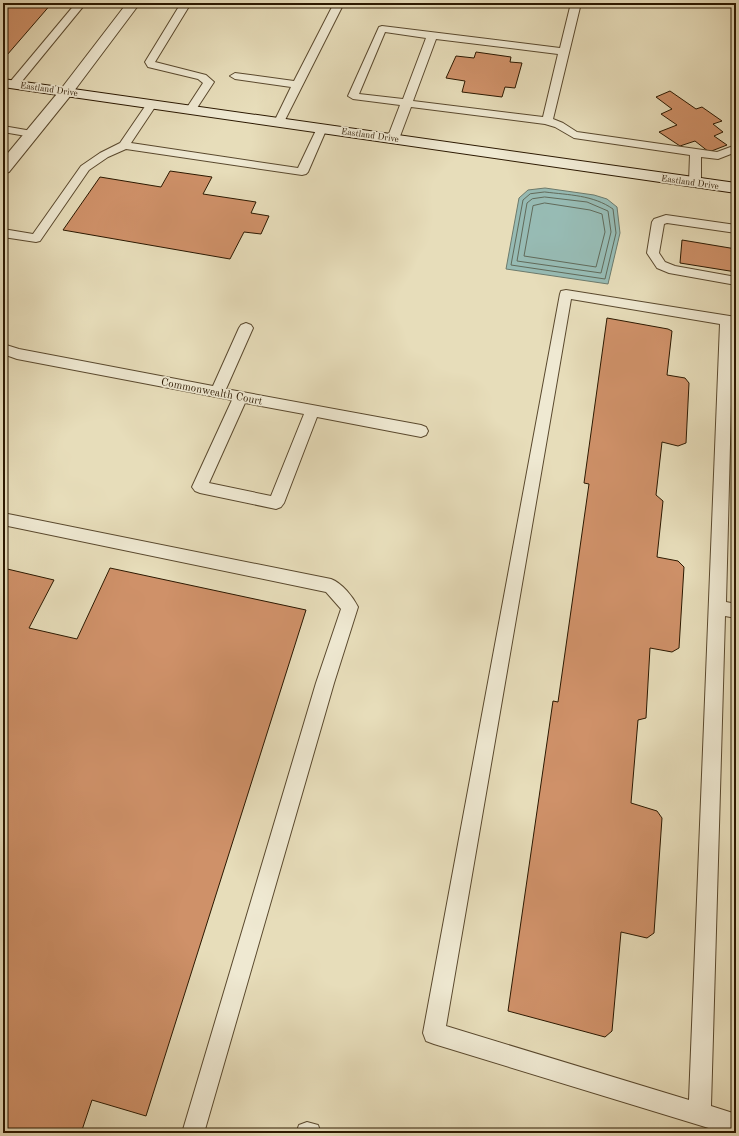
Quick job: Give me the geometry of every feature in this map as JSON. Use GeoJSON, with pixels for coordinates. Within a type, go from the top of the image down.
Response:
{"type":"FeatureCollection","features":[{"type":"Feature","properties":{"kind":"main road"},"geometry":{"type":"LineString","coordinates":[[3,169],[66,92],[134,3]]}},
{"type":"Feature","properties":{"kind":"main road","name":"Eastland Drive"},"geometry":{"type":"LineString","coordinates":[[9,84],[736,188]]}},
{"type":"Feature","properties":{"kind":"lane"},"geometry":{"type":"LineString","coordinates":[[9,84],[81,3]]}},
{"type":"Feature","properties":{"kind":"lane"},"geometry":{"type":"LineString","coordinates":[[182,3],[183,8],[150,62],[152,65],[202,77],[209,82],[191,109]]}},
{"type":"Feature","properties":{"kind":"lane"},"geometry":{"type":"LineString","coordinates":[[547,121],[576,3]]}},
{"type":"Feature","properties":{"kind":"lane"},"geometry":{"type":"LineString","coordinates":[[279,122],[337,7]]}},
{"type":"Feature","properties":{"kind":"lane"},"geometry":{"type":"LineString","coordinates":[[564,52],[382,29],[353,96],[547,121],[558,124],[574,135],[718,156],[736,148]]}},
{"type":"Feature","properties":{"kind":"lane"},"geometry":{"type":"LineString","coordinates":[[393,139],[432,36]]}},
{"type":"Feature","properties":{"kind":"lane"},"geometry":{"type":"LineString","coordinates":[[235,76],[298,85]]}},
{"type":"Feature","properties":{"kind":"lane"},"geometry":{"type":"LineString","coordinates":[[3,233],[36,238],[85,168],[104,155],[124,145],[152,104]]}},
{"type":"Feature","properties":{"kind":"lane"},"geometry":{"type":"LineString","coordinates":[[124,145],[302,172],[322,128]]}},
{"type":"Feature","properties":{"kind":"lane"},"geometry":{"type":"LineString","coordinates":[[3,129],[32,134]]}},
{"type":"Feature","properties":{"kind":"lane"},"geometry":{"type":"LineString","coordinates":[[695,182],[696,153]]}},
{"type":"Feature","properties":{"kind":"lane"},"geometry":{"type":"LineString","coordinates":[[736,229],[666,220],[658,222],[653,253],[661,265],[673,270],[736,281]]}},
{"type":"Feature","properties":{"kind":"lane"},"geometry":{"type":"LineString","coordinates":[[700,1114],[717,607],[731,321],[566,294],[434,1033],[736,1125]]}},
{"type":"Feature","properties":{"kind":"lane"},"geometry":{"type":"LineString","coordinates":[[216,392],[246,328]]}},
{"type":"Feature","properties":{"kind":"lane","name":"Commonwealth Court"},"geometry":{"type":"LineString","coordinates":[[3,349],[17,354],[421,431]]}},
{"type":"Feature","properties":{"kind":"lane"},"geometry":{"type":"LineString","coordinates":[[240,397],[200,487],[276,503],[312,410]]}},
{"type":"Feature","properties":{"kind":"lane"},"geometry":{"type":"LineString","coordinates":[[3,519],[331,586],[350,607],[323,690],[193,1133]]}},
{"type":"Feature","properties":{"kind":"lane"},"geometry":{"type":"LineString","coordinates":[[717,607],[736,611]]}},
{"type":"Feature","properties":{"kind":"water"},"geometry":{"type":"Polygon","coordinates":[[[545,188],[594,195],[607,199],[617,207],[620,233],[608,284],[506,269],[519,198],[528,190],[545,188]]]}},
{"type":"Feature","properties":{"kind":"building"},"geometry":{"type":"Polygon","coordinates":[[[3,3],[52,3],[7,55],[3,55],[3,3]]]}},
{"type":"Feature","properties":{"kind":"building"},"geometry":{"type":"Polygon","coordinates":[[[476,52],[511,57],[510,62],[522,63],[515,88],[505,87],[502,97],[462,92],[465,81],[446,78],[456,56],[474,58],[476,52]]]}},
{"type":"Feature","properties":{"kind":"building"},"geometry":{"type":"Polygon","coordinates":[[[670,91],[696,109],[702,107],[722,121],[713,124],[723,132],[714,136],[727,145],[709,152],[695,141],[680,146],[659,132],[677,125],[661,114],[672,109],[656,97],[670,91]]]}},
{"type":"Feature","properties":{"kind":"building"},"geometry":{"type":"Polygon","coordinates":[[[170,171],[212,177],[203,194],[256,202],[251,213],[269,216],[261,234],[244,232],[230,259],[63,230],[100,177],[161,187],[170,171]]]}},
{"type":"Feature","properties":{"kind":"building"},"geometry":{"type":"Polygon","coordinates":[[[682,240],[736,249],[736,272],[680,263],[682,240]]]}},
{"type":"Feature","properties":{"kind":"building"},"geometry":{"type":"Polygon","coordinates":[[[607,318],[672,331],[667,375],[685,378],[689,383],[686,443],[678,446],[662,442],[656,495],[663,501],[657,557],[678,561],[684,567],[679,648],[672,652],[650,648],[646,718],[638,720],[631,803],[657,811],[662,818],[654,933],[647,938],[621,932],[612,1031],[605,1037],[508,1011],[553,701],[558,702],[589,484],[584,483],[607,318]]]}},
{"type":"Feature","properties":{"kind":"building"},"geometry":{"type":"Polygon","coordinates":[[[3,568],[54,580],[29,628],[77,639],[110,568],[306,610],[146,1116],[92,1100],[81,1133],[3,1133],[3,568]]]}}]}
